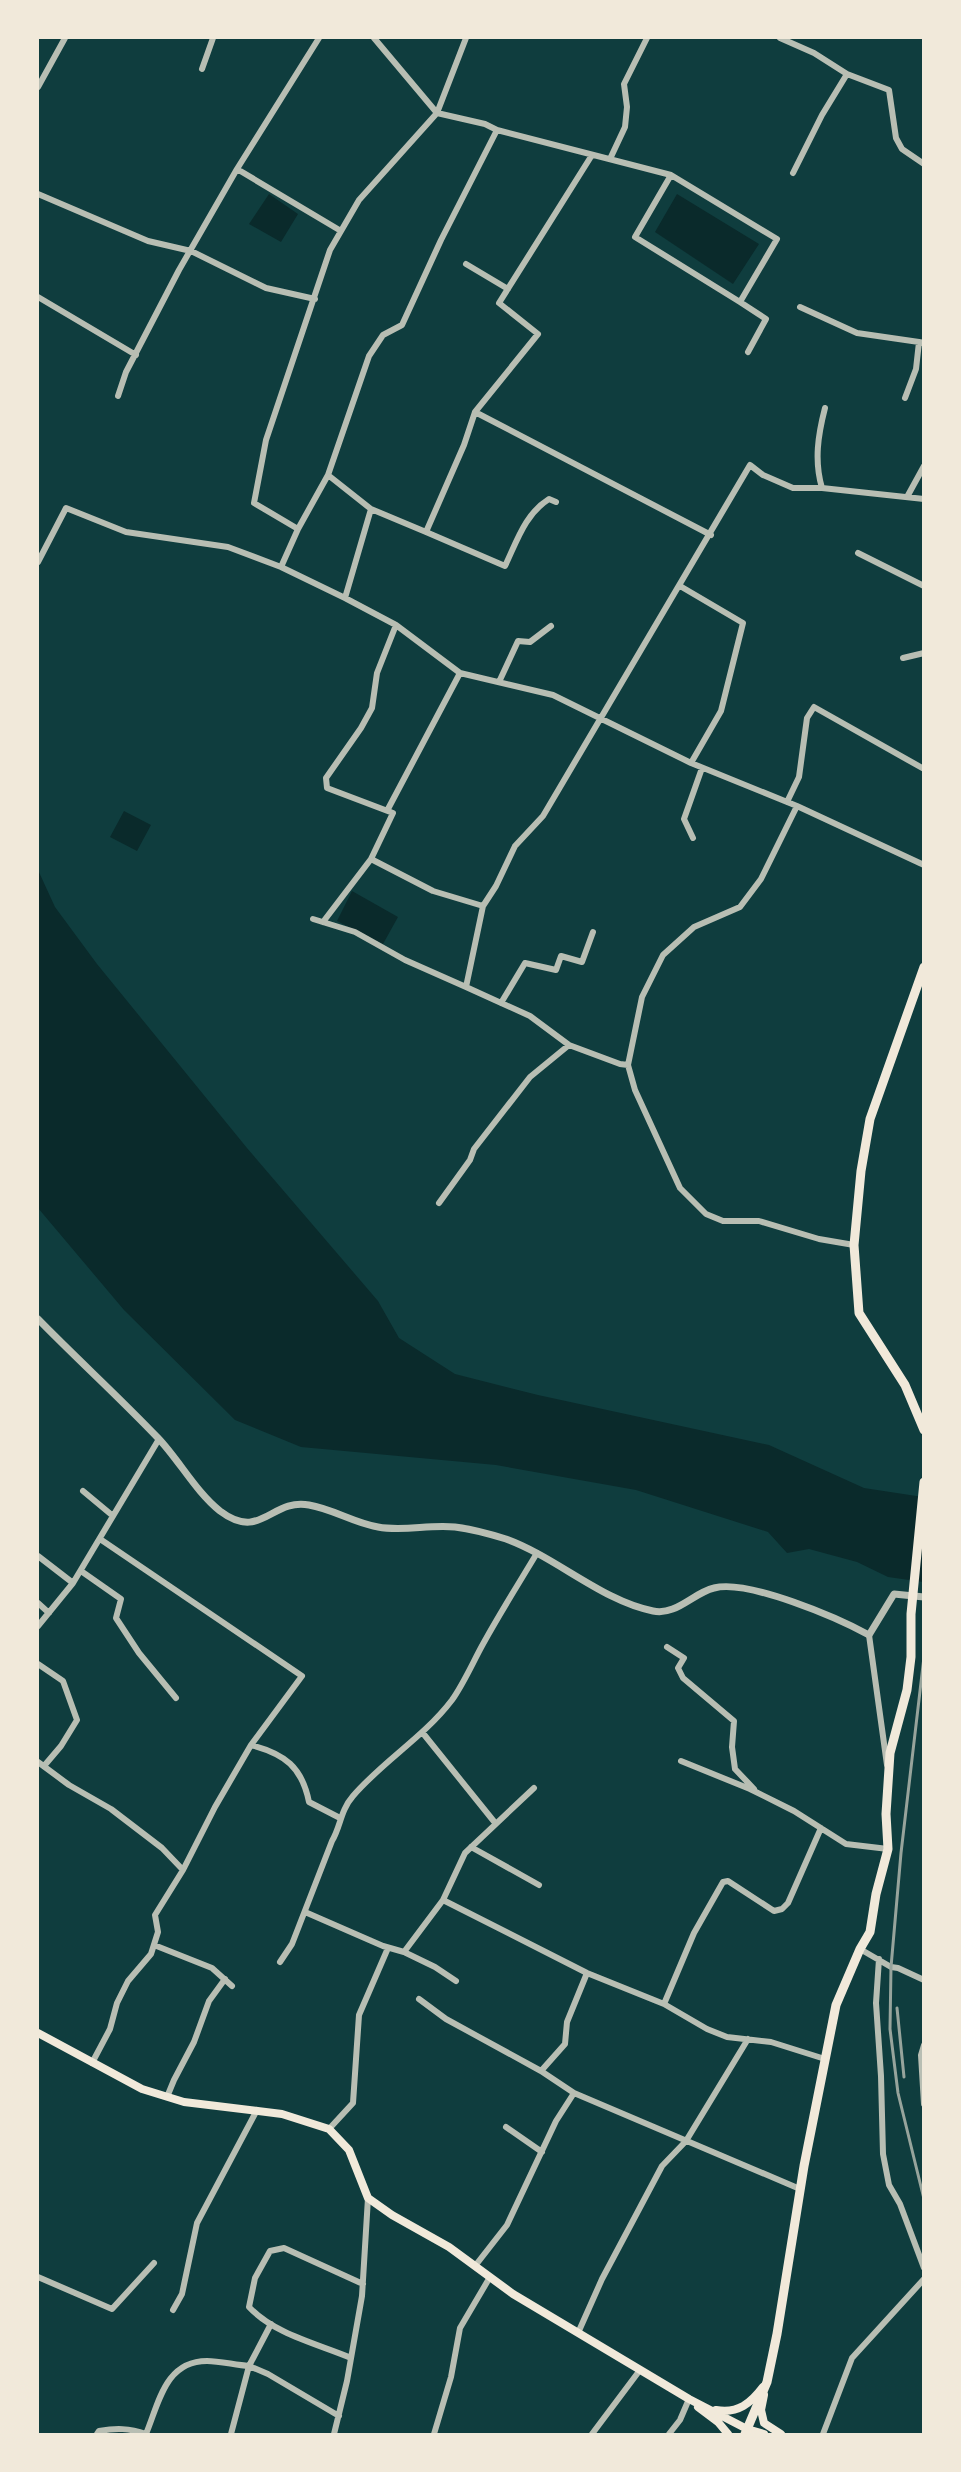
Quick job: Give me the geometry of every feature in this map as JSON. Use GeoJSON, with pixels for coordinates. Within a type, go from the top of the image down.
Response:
{"type":"FeatureCollection","features":[{"type":"Feature","properties":{"kind":"main road"},"geometry":{"type":"LineString","coordinates":[[924,967],[870,1119],[861,1171],[854,1245],[859,1313],[905,1384],[924,1430]]}},
{"type":"Feature","properties":{"kind":"main road"},"geometry":{"type":"LineString","coordinates":[[781,2434],[764,2424],[761,2410],[777,2334],[800,2189],[836,2005],[860,1948],[870,1932],[876,1894],[888,1850],[886,1814],[890,1753],[907,1690],[911,1657],[911,1614],[924,1482]]}},
{"type":"Feature","properties":{"kind":"main road"},"geometry":{"type":"LineString","coordinates":[[38,2033],[142,2089],[184,2102],[282,2114],[329,2130],[350,2150],[368,2198],[392,2215],[449,2247],[513,2294],[689,2399],[746,2432],[764,2434]]}},
{"type":"Feature","properties":{"kind":"main road"},"geometry":{"type":"LineString","coordinates":[[704,2406],[724,2411],[746,2406],[766,2382]]}},
{"type":"Feature","properties":{"kind":"main road"},"geometry":{"type":"LineString","coordinates":[[746,2432],[766,2382]]}},
{"type":"Feature","properties":{"kind":"main road"},"geometry":{"type":"LineString","coordinates":[[689,2399],[718,2422],[728,2434]]}},
{"type":"Feature","properties":{"kind":"street"},"geometry":{"type":"LineString","coordinates":[[38,87],[65,38]]}},
{"type":"Feature","properties":{"kind":"street"},"geometry":{"type":"LineString","coordinates":[[202,69],[213,38]]}},
{"type":"Feature","properties":{"kind":"street"},"geometry":{"type":"LineString","coordinates":[[118,396],[126,372],[179,270],[237,169],[319,38]]}},
{"type":"Feature","properties":{"kind":"street"},"geometry":{"type":"LineString","coordinates":[[374,38],[437,113],[671,175],[777,239],[740,302]]}},
{"type":"Feature","properties":{"kind":"street"},"geometry":{"type":"LineString","coordinates":[[298,529],[254,503],[266,440],[330,250],[359,200],[437,113],[466,38]]}},
{"type":"Feature","properties":{"kind":"street"},"geometry":{"type":"LineString","coordinates":[[610,159],[625,127],[627,107],[624,84],[647,38]]}},
{"type":"Feature","properties":{"kind":"street"},"geometry":{"type":"LineString","coordinates":[[780,38],[813,53],[847,74],[889,90],[896,138],[902,149],[924,164]]}},
{"type":"Feature","properties":{"kind":"street"},"geometry":{"type":"LineString","coordinates":[[793,173],[822,115],[847,74]]}},
{"type":"Feature","properties":{"kind":"street"},"geometry":{"type":"LineString","coordinates":[[281,567],[298,529],[328,474],[369,356],[384,335],[402,325],[441,240],[497,130]]}},
{"type":"Feature","properties":{"kind":"street"},"geometry":{"type":"LineString","coordinates":[[426,532],[464,445],[475,412],[538,334],[499,303],[592,155]]}},
{"type":"Feature","properties":{"kind":"street"},"geometry":{"type":"LineString","coordinates":[[237,169],[341,231]]}},
{"type":"Feature","properties":{"kind":"street"},"geometry":{"type":"LineString","coordinates":[[671,175],[635,237],[766,320],[748,352]]}},
{"type":"Feature","properties":{"kind":"street"},"geometry":{"type":"LineString","coordinates":[[38,194],[148,241],[191,251],[266,288],[315,299]]}},
{"type":"Feature","properties":{"kind":"street"},"geometry":{"type":"LineString","coordinates":[[466,264],[508,289]]}},
{"type":"Feature","properties":{"kind":"street"},"geometry":{"type":"LineString","coordinates":[[38,297],[136,355]]}},
{"type":"Feature","properties":{"kind":"street"},"geometry":{"type":"LineString","coordinates":[[800,307],[857,333],[921,342],[916,369],[905,398]]}},
{"type":"Feature","properties":{"kind":"street"},"geometry":{"type":"LineString","coordinates":[[822,488],[816,469],[819,431],[825,408]]}},
{"type":"Feature","properties":{"kind":"street"},"geometry":{"type":"LineString","coordinates":[[475,412],[711,535]]}},
{"type":"Feature","properties":{"kind":"street"},"geometry":{"type":"LineString","coordinates":[[466,987],[483,906],[496,886],[515,846],[543,816],[599,718],[711,535],[750,465],[763,475],[793,488],[822,488],[924,499]]}},
{"type":"Feature","properties":{"kind":"street"},"geometry":{"type":"LineString","coordinates":[[907,497],[924,466]]}},
{"type":"Feature","properties":{"kind":"street"},"geometry":{"type":"LineString","coordinates":[[328,474],[371,509],[505,566],[514,543],[535,507],[549,499],[556,502]]}},
{"type":"Feature","properties":{"kind":"street"},"geometry":{"type":"LineString","coordinates":[[38,562],[66,508],[126,532],[228,547],[281,567],[345,598],[396,626],[460,673],[553,695],[691,763],[797,806],[924,865]]}},
{"type":"Feature","properties":{"kind":"street"},"geometry":{"type":"LineString","coordinates":[[345,598],[371,509]]}},
{"type":"Feature","properties":{"kind":"street"},"geometry":{"type":"LineString","coordinates":[[858,553],[924,586]]}},
{"type":"Feature","properties":{"kind":"street"},"geometry":{"type":"LineString","coordinates":[[680,586],[743,624],[721,711],[691,763]]}},
{"type":"Feature","properties":{"kind":"street"},"geometry":{"type":"LineString","coordinates":[[323,922],[371,859],[393,813],[388,809],[327,788],[326,778],[372,708],[376,673],[396,626]]}},
{"type":"Feature","properties":{"kind":"street"},"geometry":{"type":"LineString","coordinates":[[499,682],[518,642],[530,642],[550,626]]}},
{"type":"Feature","properties":{"kind":"street"},"geometry":{"type":"LineString","coordinates":[[903,658],[924,653]]}},
{"type":"Feature","properties":{"kind":"street"},"geometry":{"type":"LineString","coordinates":[[388,809],[460,673]]}},
{"type":"Feature","properties":{"kind":"street"},"geometry":{"type":"LineString","coordinates":[[787,802],[799,777],[807,718],[814,707],[924,770]]}},
{"type":"Feature","properties":{"kind":"street"},"geometry":{"type":"LineString","coordinates":[[693,838],[684,819],[702,768]]}},
{"type":"Feature","properties":{"kind":"street"},"geometry":{"type":"LineString","coordinates":[[797,806],[761,879],[740,907],[694,927],[663,955],[642,997],[628,1065],[650,1127],[680,1188],[706,1214],[723,1221],[759,1221],[819,1239],[854,1245]]}},
{"type":"Feature","properties":{"kind":"street"},"geometry":{"type":"LineString","coordinates":[[371,859],[433,891],[483,906]]}},
{"type":"Feature","properties":{"kind":"street"},"geometry":{"type":"LineString","coordinates":[[313,919],[355,932],[405,960],[530,1016],[568,1045],[628,1065]]}},
{"type":"Feature","properties":{"kind":"street"},"geometry":{"type":"LineString","coordinates":[[501,1003],[525,963],[556,970],[561,956],[582,962],[592,932]]}},
{"type":"Feature","properties":{"kind":"street"},"geometry":{"type":"LineString","coordinates":[[439,1203],[470,1160],[474,1149],[530,1077],[568,1045]]}},
{"type":"Feature","properties":{"kind":"street"},"geometry":{"type":"LineString","coordinates":[[38,1319],[159,1439],[220,1511],[247,1523],[257,1522],[291,1504],[309,1505],[377,1527],[409,1529],[454,1527],[506,1539],[537,1552],[607,1593],[653,1611],[665,1612],[712,1588],[728,1586],[809,1607],[869,1635]]}},
{"type":"Feature","properties":{"kind":"street"},"geometry":{"type":"LineString","coordinates":[[38,1626],[73,1583],[159,1439]]}},
{"type":"Feature","properties":{"kind":"street"},"geometry":{"type":"LineString","coordinates":[[83,1491],[113,1516]]}},
{"type":"Feature","properties":{"kind":"street"},"geometry":{"type":"LineString","coordinates":[[92,2063],[110,2029],[117,2003],[128,1981],[151,1954],[158,1932],[155,1915],[183,1870],[215,1807],[251,1745],[302,1676],[100,1539]]}},
{"type":"Feature","properties":{"kind":"street"},"geometry":{"type":"LineString","coordinates":[[280,1962],[292,1944],[332,1841],[339,1830],[340,1818],[351,1798],[374,1773],[422,1732],[452,1699],[500,1612],[537,1552]]}},
{"type":"Feature","properties":{"kind":"street"},"geometry":{"type":"LineString","coordinates":[[38,1556],[73,1583]]}},
{"type":"Feature","properties":{"kind":"street"},"geometry":{"type":"LineString","coordinates":[[81,1570],[122,1599],[116,1618],[139,1653],[176,1698]]}},
{"type":"Feature","properties":{"kind":"street"},"geometry":{"type":"LineString","coordinates":[[889,1774],[869,1635],[894,1594],[924,1597]]}},
{"type":"Feature","properties":{"kind":"street"},"geometry":{"type":"LineString","coordinates":[[38,1603],[49,1613]]}},
{"type":"Feature","properties":{"kind":"street"},"geometry":{"type":"LineString","coordinates":[[667,1647],[684,1659],[678,1668],[683,1678],[734,1721],[732,1747],[735,1769],[756,1792]]}},
{"type":"Feature","properties":{"kind":"street"},"geometry":{"type":"LineString","coordinates":[[38,1664],[63,1681],[76,1720],[61,1746],[41,1764],[69,1785],[111,1809],[162,1848],[183,1870]]}},
{"type":"Feature","properties":{"kind":"street"},"geometry":{"type":"LineString","coordinates":[[422,1732],[496,1824]]}},
{"type":"Feature","properties":{"kind":"street"},"geometry":{"type":"LineString","coordinates":[[251,1745],[272,1750],[291,1763],[305,1784],[309,1802],[340,1818]]}},
{"type":"Feature","properties":{"kind":"street"},"geometry":{"type":"LineString","coordinates":[[681,1761],[756,1792],[794,1811],[846,1844],[888,1850]]}},
{"type":"Feature","properties":{"kind":"street"},"geometry":{"type":"LineString","coordinates":[[404,1952],[443,1900],[465,1853],[534,1788]]}},
{"type":"Feature","properties":{"kind":"street"},"geometry":{"type":"LineString","coordinates":[[664,2004],[694,1934],[723,1882],[728,1881],[774,1911],[782,1909],[788,1903],[821,1828]]}},
{"type":"Feature","properties":{"kind":"street"},"geometry":{"type":"LineString","coordinates":[[471,1847],[539,1885]]}},
{"type":"Feature","properties":{"kind":"street"},"geometry":{"type":"LineString","coordinates":[[443,1900],[587,1973],[664,2004],[707,2030],[727,2037],[771,2042],[825,2059]]}},
{"type":"Feature","properties":{"kind":"street"},"geometry":{"type":"LineString","coordinates":[[305,1912],[388,1948],[404,1952],[435,1967],[456,1981]]}},
{"type":"Feature","properties":{"kind":"street"},"geometry":{"type":"LineString","coordinates":[[154,1945],[212,1968],[232,1986]]}},
{"type":"Feature","properties":{"kind":"street"},"geometry":{"type":"LineString","coordinates":[[329,2130],[353,2103],[359,2015],[388,1948]]}},
{"type":"Feature","properties":{"kind":"street"},"geometry":{"type":"LineString","coordinates":[[860,1948],[891,1967],[924,1980]]}},
{"type":"Feature","properties":{"kind":"street"},"geometry":{"type":"LineString","coordinates":[[879,1959],[876,2003],[883,2154],[889,2185],[900,2204],[924,2268]]}},
{"type":"Feature","properties":{"kind":"street"},"geometry":{"type":"LineString","coordinates":[[541,2071],[565,2044],[567,2022],[587,1973]]}},
{"type":"Feature","properties":{"kind":"street"},"geometry":{"type":"LineString","coordinates":[[167,2097],[194,2042],[209,2001],[225,1979]]}},
{"type":"Feature","properties":{"kind":"street"},"geometry":{"type":"LineString","coordinates":[[419,1999],[446,2019],[541,2071],[574,2093],[800,2189]]}},
{"type":"Feature","properties":{"kind":"street"},"geometry":{"type":"LineString","coordinates":[[578,2332],[602,2279],[663,2166],[686,2141],[748,2039]]}},
{"type":"Feature","properties":{"kind":"street"},"geometry":{"type":"LineString","coordinates":[[924,2045],[922,2055],[924,2104]]}},
{"type":"Feature","properties":{"kind":"street"},"geometry":{"type":"LineString","coordinates":[[475,2266],[507,2225],[556,2121],[574,2093]]}},
{"type":"Feature","properties":{"kind":"street"},"geometry":{"type":"LineString","coordinates":[[173,2310],[182,2294],[196,2223],[257,2110]]}},
{"type":"Feature","properties":{"kind":"street"},"geometry":{"type":"LineString","coordinates":[[506,2127],[542,2152]]}},
{"type":"Feature","properties":{"kind":"street"},"geometry":{"type":"LineString","coordinates":[[334,2434],[351,2358],[363,2284],[368,2198]]}},
{"type":"Feature","properties":{"kind":"street"},"geometry":{"type":"LineString","coordinates":[[351,2358],[271,2324],[249,2307],[255,2278],[270,2251],[284,2248],[363,2284]]}},
{"type":"Feature","properties":{"kind":"street"},"geometry":{"type":"LineString","coordinates":[[38,2277],[112,2309],[154,2263]]}},
{"type":"Feature","properties":{"kind":"street"},"geometry":{"type":"LineString","coordinates":[[434,2434],[451,2377],[460,2328],[490,2277]]}},
{"type":"Feature","properties":{"kind":"street"},"geometry":{"type":"LineString","coordinates":[[823,2434],[852,2358],[924,2279]]}},
{"type":"Feature","properties":{"kind":"street"},"geometry":{"type":"LineString","coordinates":[[231,2434],[249,2366],[271,2324]]}},
{"type":"Feature","properties":{"kind":"street"},"geometry":{"type":"LineString","coordinates":[[97,2434],[99,2431],[115,2428],[132,2429],[146,2434],[170,2375],[182,2366],[205,2361],[249,2366],[268,2374],[339,2416]]}},
{"type":"Feature","properties":{"kind":"street"},"geometry":{"type":"LineString","coordinates":[[592,2434],[640,2370]]}},
{"type":"Feature","properties":{"kind":"street"},"geometry":{"type":"LineString","coordinates":[[669,2434],[680,2420],[689,2399]]}},
{"type":"Feature","properties":{"kind":"water"},"geometry":{"type":"Polygon","coordinates":[[[269,194],[298,214],[281,242],[249,224],[269,194]]]}},
{"type":"Feature","properties":{"kind":"water"},"geometry":{"type":"Polygon","coordinates":[[[677,194],[759,244],[733,284],[655,232],[677,194]]]}},
{"type":"Feature","properties":{"kind":"water"},"geometry":{"type":"Polygon","coordinates":[[[124,811],[151,825],[137,851],[110,837],[124,811]]]}},
{"type":"Feature","properties":{"kind":"water"},"geometry":{"type":"Polygon","coordinates":[[[38,870],[55,907],[97,964],[247,1148],[378,1301],[399,1338],[455,1374],[538,1395],[769,1445],[864,1488],[923,1497],[923,1582],[888,1577],[857,1562],[809,1549],[787,1553],[768,1532],[636,1490],[496,1465],[301,1447],[235,1420],[124,1310],[38,1208],[38,870]]]}},
{"type":"Feature","properties":{"kind":"water"},"geometry":{"type":"Polygon","coordinates":[[[352,891],[398,917],[383,944],[337,921],[352,891]]]}},
{"type":"Feature","properties":{"kind":"railway"},"geometry":{"type":"LineString","coordinates":[[924,1657],[901,1853],[891,1967],[890,2029],[898,2093],[924,2199]]}},
{"type":"Feature","properties":{"kind":"railway"},"geometry":{"type":"LineString","coordinates":[[897,2008],[904,2077]]}}]}
